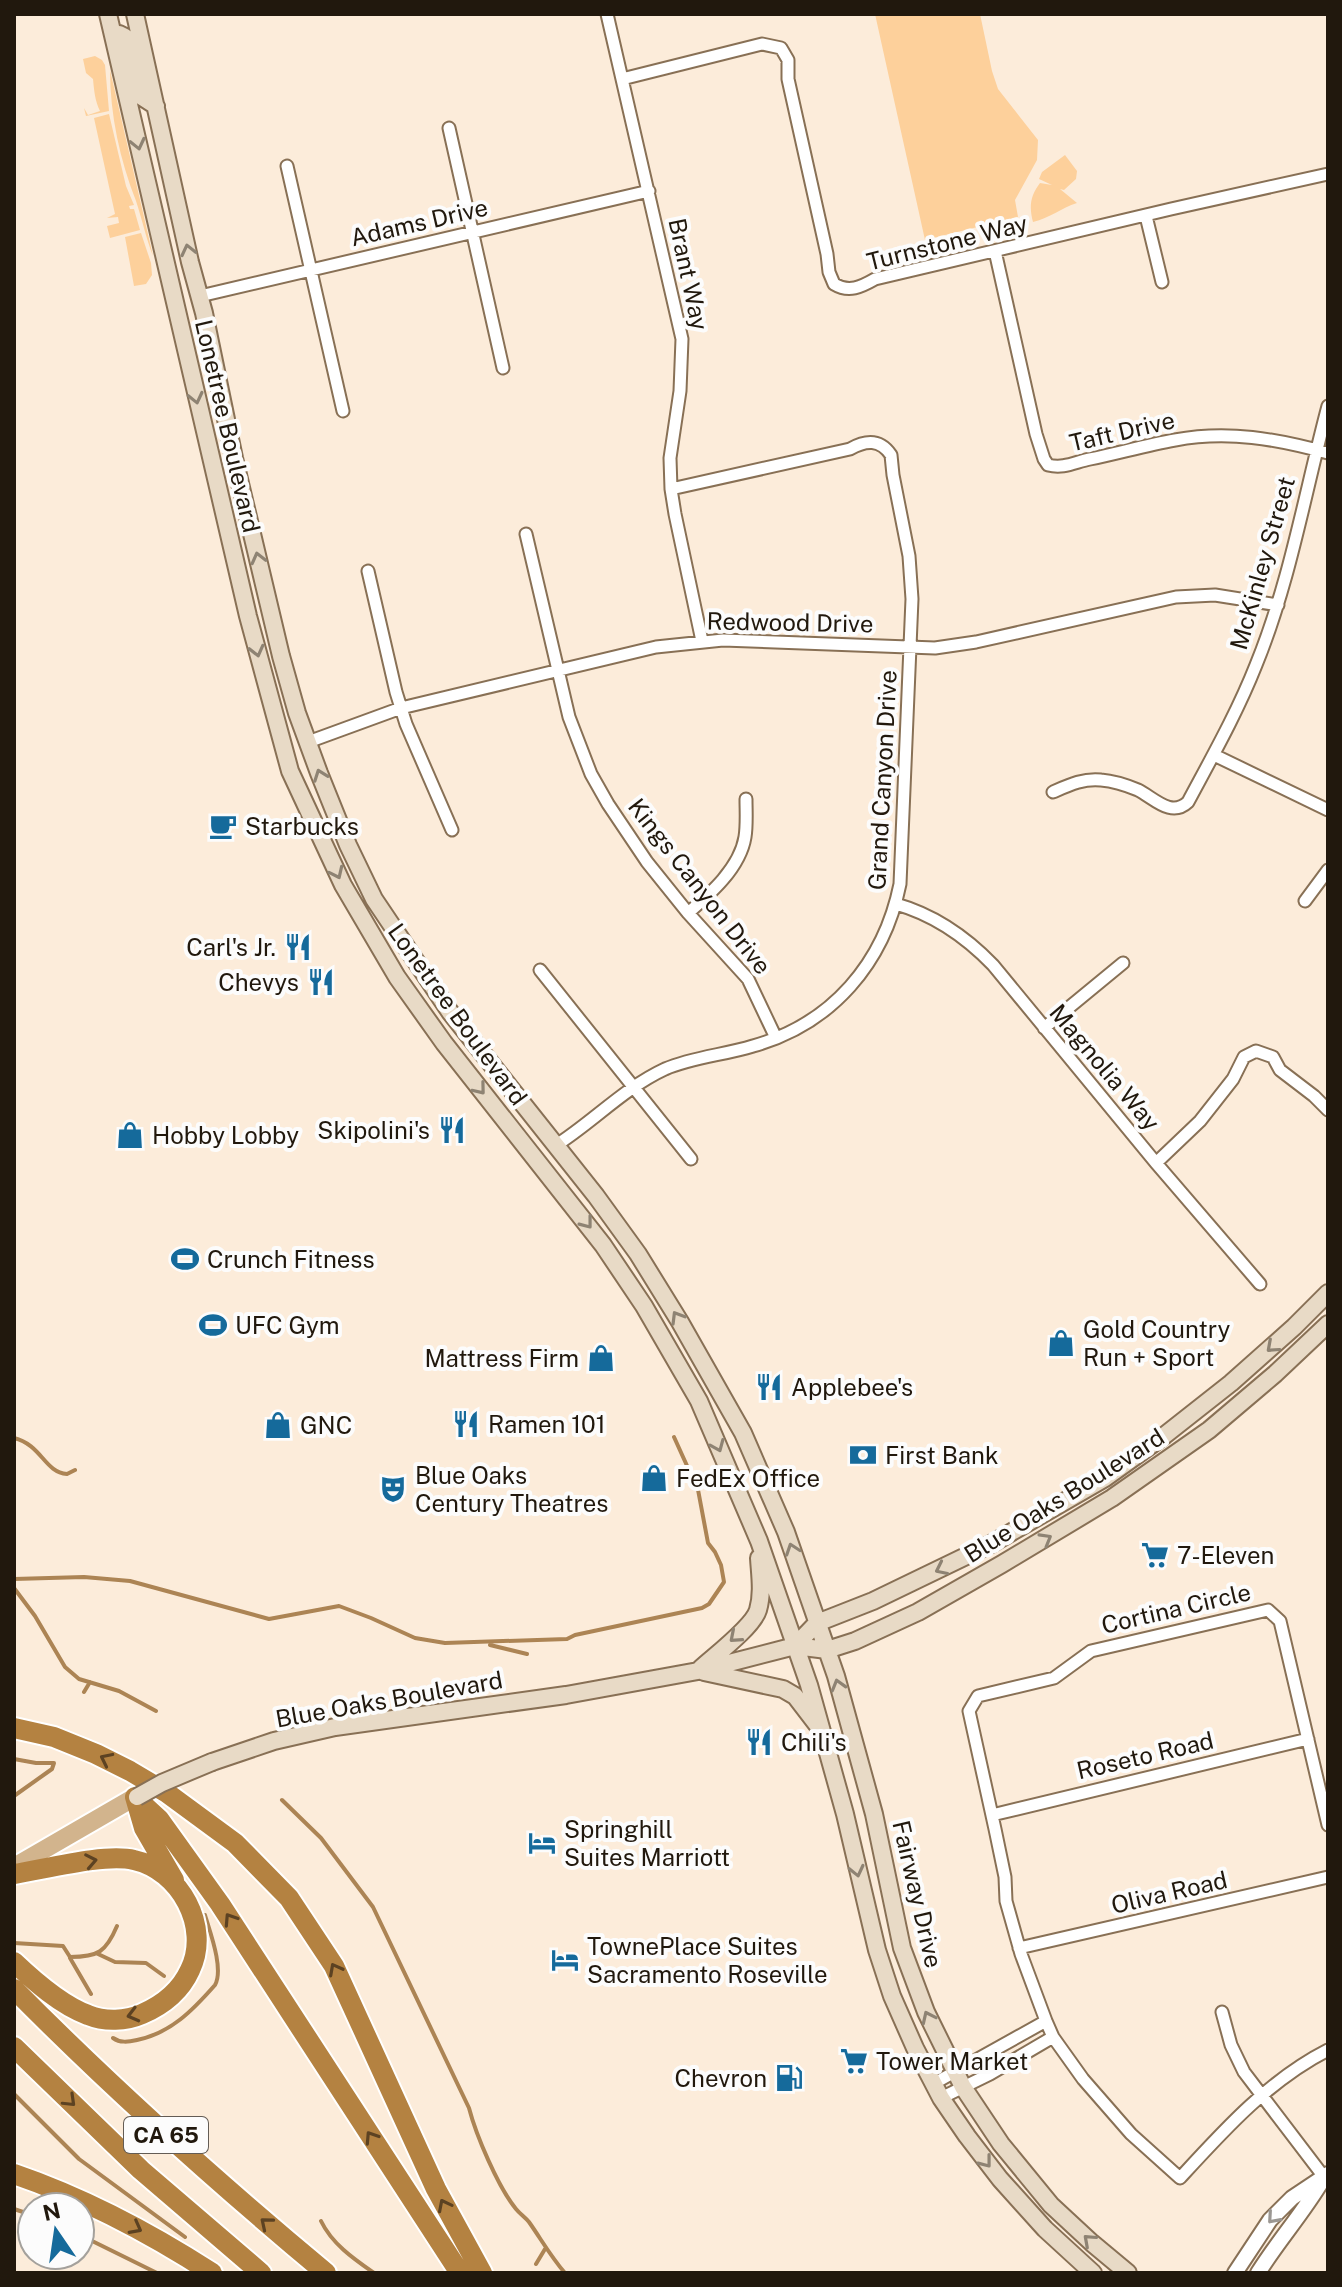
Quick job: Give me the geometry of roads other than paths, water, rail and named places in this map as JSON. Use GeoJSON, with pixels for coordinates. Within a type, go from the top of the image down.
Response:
{"type":"FeatureCollection","features":[{"type":"Feature","properties":{"kind":"highway"},"geometry":{"type":"LineString","coordinates":[[14,1728],[54,1737],[96,1754],[167,1793],[235,1843],[289,1898],[334,1966],[436,2189],[482,2273]]}},
{"type":"Feature","properties":{"kind":"highway"},"geometry":{"type":"LineString","coordinates":[[14,1962],[62,2001],[89,2016],[112,2020],[136,2016],[161,2006],[179,1989],[191,1969],[196,1946],[194,1922],[189,1905],[144,1828],[136,1797]]}},
{"type":"Feature","properties":{"kind":"highway"},"geometry":{"type":"LineString","coordinates":[[136,1797],[159,1819],[220,1904],[460,2273]]}},
{"type":"Feature","properties":{"kind":"highway"},"geometry":{"type":"LineString","coordinates":[[14,1874],[112,1857],[137,1860],[163,1873],[179,1888]]}},
{"type":"Feature","properties":{"kind":"highway","name":"CA 65"},"geometry":{"type":"LineString","coordinates":[[14,1989],[123,2097],[326,2273]]}},
{"type":"Feature","properties":{"kind":"highway","name":"CA 65"},"geometry":{"type":"LineString","coordinates":[[14,2047],[141,2170],[261,2273]]}},
{"type":"Feature","properties":{"kind":"highway"},"geometry":{"type":"LineString","coordinates":[[14,2174],[92,2206],[162,2242],[212,2273]]}},
{"type":"Feature","properties":{"kind":"main road","name":"Lonetree Boulevard"},"geometry":{"type":"LineString","coordinates":[[108,14],[248,616],[283,750],[307,810],[343,885],[390,965],[444,1043],[603,1245],[676,1359],[699,1401],[759,1541],[795,1646]]}},
{"type":"Feature","properties":{"kind":"main road","name":"Lonetree Boulevard"},"geometry":{"type":"LineString","coordinates":[[135,14],[281,656],[326,791],[374,899],[450,1012],[596,1196],[638,1254],[680,1322],[753,1454],[786,1532],[827,1650]]}},
{"type":"Feature","properties":{"kind":"main road","name":"Lonetree Boulevard"},"geometry":{"type":"LineString","coordinates":[[113,35],[125,37],[139,95],[156,106]]}},
{"type":"Feature","properties":{"kind":"main road"},"geometry":{"type":"LineString","coordinates":[[174,301],[200,296]]}},
{"type":"Feature","properties":{"kind":"main road"},"geometry":{"type":"LineString","coordinates":[[283,750],[308,742]]}},
{"type":"Feature","properties":{"kind":"main road"},"geometry":{"type":"LineString","coordinates":[[539,1161],[555,1146]]}},
{"type":"Feature","properties":{"kind":"main road","name":"Blue Oaks Boulevard"},"geometry":{"type":"LineString","coordinates":[[795,1646],[817,1623],[963,1559],[1019,1530],[1105,1478],[1231,1383],[1328,1293]]}},
{"type":"Feature","properties":{"kind":"main road","name":"Blue Oaks Boulevard"},"geometry":{"type":"LineString","coordinates":[[14,1867],[162,1783],[274,1741],[335,1727],[566,1695],[698,1671],[795,1646],[827,1650],[884,1629],[1112,1498],[1209,1430],[1328,1324]]}},
{"type":"Feature","properties":{"kind":"main road"},"geometry":{"type":"LineString","coordinates":[[698,1671],[748,1626],[758,1612],[761,1596],[759,1541]]}},
{"type":"Feature","properties":{"kind":"main road","name":"Fairway Drive"},"geometry":{"type":"LineString","coordinates":[[795,1646],[845,1814],[870,1927],[902,2020],[937,2091],[967,2136],[1014,2196],[1093,2273]]}},
{"type":"Feature","properties":{"kind":"main road","name":"Fairway Drive"},"geometry":{"type":"LineString","coordinates":[[827,1650],[874,1814],[902,1948],[926,2012],[963,2087],[1001,2144],[1051,2205],[1128,2273]]}},
{"type":"Feature","properties":{"kind":"main road"},"geometry":{"type":"LineString","coordinates":[[698,1671],[783,1689],[795,1696],[822,1731]]}},
{"type":"Feature","properties":{"kind":"street","name":"Brant Way"},"geometry":{"type":"LineString","coordinates":[[607,14],[682,339],[680,391],[670,458],[671,489],[702,641]]}},
{"type":"Feature","properties":{"kind":"street","name":"Turnstone Way"},"geometry":{"type":"LineString","coordinates":[[622,79],[762,44],[781,48],[788,60],[788,79],[829,272],[834,284],[842,288],[852,289],[875,279],[1328,174]]}},
{"type":"Feature","properties":{"kind":"street"},"geometry":{"type":"LineString","coordinates":[[449,128],[503,368]]}},
{"type":"Feature","properties":{"kind":"street"},"geometry":{"type":"LineString","coordinates":[[287,166],[343,411]]}},
{"type":"Feature","properties":{"kind":"street","name":"Adams Drive"},"geometry":{"type":"LineString","coordinates":[[200,296],[649,191]]}},
{"type":"Feature","properties":{"kind":"street"},"geometry":{"type":"LineString","coordinates":[[1146,216],[1162,282]]}},
{"type":"Feature","properties":{"kind":"street","name":"Taft Drive"},"geometry":{"type":"LineString","coordinates":[[995,251],[1036,434],[1048,465],[1064,467],[1207,435],[1260,437],[1322,451]]}},
{"type":"Feature","properties":{"kind":"street","name":"McKinley Street"},"geometry":{"type":"LineString","coordinates":[[1053,792],[1076,782],[1105,780],[1124,784],[1164,807],[1177,808],[1188,802],[1253,674],[1278,605],[1322,451],[1328,406]]}},
{"type":"Feature","properties":{"kind":"street","name":"Grand Canyon Drive"},"geometry":{"type":"LineString","coordinates":[[555,1146],[651,1076],[679,1064],[776,1038],[820,1014],[853,984],[877,950],[896,904],[903,858],[912,599],[909,556],[893,475],[893,459],[883,446],[866,442],[850,449],[671,489]]}},
{"type":"Feature","properties":{"kind":"street","name":"Kings Canyon Drive"},"geometry":{"type":"LineString","coordinates":[[526,534],[574,734],[591,774],[647,862],[748,979],[776,1038]]}},
{"type":"Feature","properties":{"kind":"street"},"geometry":{"type":"LineString","coordinates":[[368,571],[401,708],[452,830]]}},
{"type":"Feature","properties":{"kind":"street","name":"Redwood Drive"},"geometry":{"type":"LineString","coordinates":[[308,742],[401,708],[656,647],[739,640],[911,648],[954,646],[1176,597],[1215,595],[1278,605]]}},
{"type":"Feature","properties":{"kind":"street"},"geometry":{"type":"LineString","coordinates":[[1214,755],[1328,810]]}},
{"type":"Feature","properties":{"kind":"street"},"geometry":{"type":"LineString","coordinates":[[688,913],[721,881],[736,859],[745,837],[746,799]]}},
{"type":"Feature","properties":{"kind":"street"},"geometry":{"type":"LineString","coordinates":[[1305,901],[1328,870]]}},
{"type":"Feature","properties":{"kind":"street","name":"Magnolia Way"},"geometry":{"type":"LineString","coordinates":[[896,904],[930,916],[966,938],[993,965],[1260,1284]]}},
{"type":"Feature","properties":{"kind":"street"},"geometry":{"type":"LineString","coordinates":[[1044,1028],[1123,963]]}},
{"type":"Feature","properties":{"kind":"street"},"geometry":{"type":"LineString","coordinates":[[540,970],[691,1159]]}},
{"type":"Feature","properties":{"kind":"street"},"geometry":{"type":"LineString","coordinates":[[1156,1163],[1200,1121],[1233,1079],[1244,1057],[1256,1051],[1273,1057],[1280,1070],[1328,1110]]}},
{"type":"Feature","properties":{"kind":"street","name":"Cortina Circle"},"geometry":{"type":"LineString","coordinates":[[1328,1825],[1280,1621],[1268,1610],[1091,1651],[1054,1678],[978,1696],[969,1711],[1005,1877],[1006,1901],[1019,1948],[1046,2021],[1053,2037],[1083,2079],[1131,2134],[1180,2178],[1261,2095],[1328,2050]]}},
{"type":"Feature","properties":{"kind":"street","name":"Roseto Road"},"geometry":{"type":"LineString","coordinates":[[992,1815],[1308,1739]]}},
{"type":"Feature","properties":{"kind":"street","name":"Oliva Road"},"geometry":{"type":"LineString","coordinates":[[1019,1948],[1328,1877]]}},
{"type":"Feature","properties":{"kind":"street"},"geometry":{"type":"LineString","coordinates":[[1222,2012],[1231,2045],[1244,2072],[1326,2176]]}},
{"type":"Feature","properties":{"kind":"street"},"geometry":{"type":"LineString","coordinates":[[937,2091],[955,2071],[1046,2021]]}},
{"type":"Feature","properties":{"kind":"street"},"geometry":{"type":"LineString","coordinates":[[937,2091],[963,2087],[1053,2037]]}},
{"type":"Feature","properties":{"kind":"street"},"geometry":{"type":"LineString","coordinates":[[1235,2273],[1270,2220],[1292,2198],[1326,2176]]}},
{"type":"Feature","properties":{"kind":"street"},"geometry":{"type":"LineString","coordinates":[[1258,2273],[1326,2176]]}},
{"type":"Feature","properties":{"kind":"waterway"},"geometry":{"type":"LineString","coordinates":[[14,1579],[84,1577],[130,1581],[269,1619],[339,1606],[415,1638],[445,1643],[567,1639],[702,1608],[709,1604],[724,1582],[721,1565],[708,1543],[696,1479],[693,1479],[674,1437]]}},
{"type":"Feature","properties":{"kind":"waterway"},"geometry":{"type":"LineString","coordinates":[[14,1438],[31,1446],[53,1469],[67,1474],[75,1470]]}},
{"type":"Feature","properties":{"kind":"waterway"},"geometry":{"type":"LineString","coordinates":[[14,1588],[35,1616],[65,1667],[79,1679],[119,1691],[156,1711]]}},
{"type":"Feature","properties":{"kind":"waterway"},"geometry":{"type":"LineString","coordinates":[[490,1645],[527,1654]]}},
{"type":"Feature","properties":{"kind":"waterway"},"geometry":{"type":"LineString","coordinates":[[84,1692],[90,1682]]}},
{"type":"Feature","properties":{"kind":"waterway"},"geometry":{"type":"LineString","coordinates":[[14,1759],[54,1763],[52,1769],[14,1796]]}},
{"type":"Feature","properties":{"kind":"waterway"},"geometry":{"type":"LineString","coordinates":[[282,1800],[321,1838],[373,1907],[469,2108],[495,2174],[509,2199],[565,2273]]}},
{"type":"Feature","properties":{"kind":"waterway"},"geometry":{"type":"LineString","coordinates":[[113,2038],[130,2041],[160,2032],[190,2012],[215,1985],[217,1960],[205,1915]]}},
{"type":"Feature","properties":{"kind":"waterway"},"geometry":{"type":"LineString","coordinates":[[14,1943],[63,1946],[70,1957],[88,1956],[105,1947],[117,1926]]}},
{"type":"Feature","properties":{"kind":"waterway"},"geometry":{"type":"LineString","coordinates":[[98,1954],[115,1962],[146,1963],[164,1976]]}},
{"type":"Feature","properties":{"kind":"waterway"},"geometry":{"type":"LineString","coordinates":[[70,1958],[91,1994]]}},
{"type":"Feature","properties":{"kind":"waterway"},"geometry":{"type":"LineString","coordinates":[[14,2094],[79,2159],[185,2237]]}},
{"type":"Feature","properties":{"kind":"waterway"},"geometry":{"type":"LineString","coordinates":[[321,2221],[337,2244],[374,2273]]}},
{"type":"Feature","properties":{"kind":"waterway"},"geometry":{"type":"LineString","coordinates":[[96,2243],[157,2273]]}},
{"type":"Feature","properties":{"kind":"waterway"},"geometry":{"type":"LineString","coordinates":[[536,2264],[545,2249]]}},
{"type":"Feature","properties":{"kind":"place","name":"Starbucks"},"geometry":{"type":"Point","coordinates":[223,826]}},
{"type":"Feature","properties":{"kind":"place","name":"Carl's Jr."},"geometry":{"type":"Point","coordinates":[298,947]}},
{"type":"Feature","properties":{"kind":"place","name":"Chevys"},"geometry":{"type":"Point","coordinates":[321,982]}},
{"type":"Feature","properties":{"kind":"place","name":"Skipolini's"},"geometry":{"type":"Point","coordinates":[452,1130]}},
{"type":"Feature","properties":{"kind":"place","name":"Hobby Lobby"},"geometry":{"type":"Point","coordinates":[130,1135]}},
{"type":"Feature","properties":{"kind":"place","name":"Crunch Fitness"},"geometry":{"type":"Point","coordinates":[185,1259]}},
{"type":"Feature","properties":{"kind":"place","name":"UFC Gym"},"geometry":{"type":"Point","coordinates":[213,1325]}},
{"type":"Feature","properties":{"kind":"place","name":"Gold Country Run + Sport"},"geometry":{"type":"Point","coordinates":[1061,1343]}},
{"type":"Feature","properties":{"kind":"place","name":"Mattress Firm"},"geometry":{"type":"Point","coordinates":[601,1358]}},
{"type":"Feature","properties":{"kind":"place","name":"Applebee's"},"geometry":{"type":"Point","coordinates":[769,1387]}},
{"type":"Feature","properties":{"kind":"place","name":"Ramen 101"},"geometry":{"type":"Point","coordinates":[466,1424]}},
{"type":"Feature","properties":{"kind":"place","name":"GNC"},"geometry":{"type":"Point","coordinates":[278,1425]}},
{"type":"Feature","properties":{"kind":"place","name":"First Bank"},"geometry":{"type":"Point","coordinates":[863,1455]}},
{"type":"Feature","properties":{"kind":"place","name":"FedEx Office"},"geometry":{"type":"Point","coordinates":[654,1478]}},
{"type":"Feature","properties":{"kind":"place","name":"Blue Oaks Century Theatres"},"geometry":{"type":"Point","coordinates":[393,1489]}},
{"type":"Feature","properties":{"kind":"place","name":"7-Eleven"},"geometry":{"type":"Point","coordinates":[1155,1555]}},
{"type":"Feature","properties":{"kind":"place","name":"Chili's"},"geometry":{"type":"Point","coordinates":[759,1742]}},
{"type":"Feature","properties":{"kind":"place","name":"Springhill Suites Marriott"},"geometry":{"type":"Point","coordinates":[542,1843]}},
{"type":"Feature","properties":{"kind":"place","name":"TownePlace Suites Sacramento Roseville"},"geometry":{"type":"Point","coordinates":[565,1960]}},
{"type":"Feature","properties":{"kind":"place","name":"Tower Market"},"geometry":{"type":"Point","coordinates":[854,2061]}},
{"type":"Feature","properties":{"kind":"place","name":"Chevron"},"geometry":{"type":"Point","coordinates":[789,2078]}}]}
